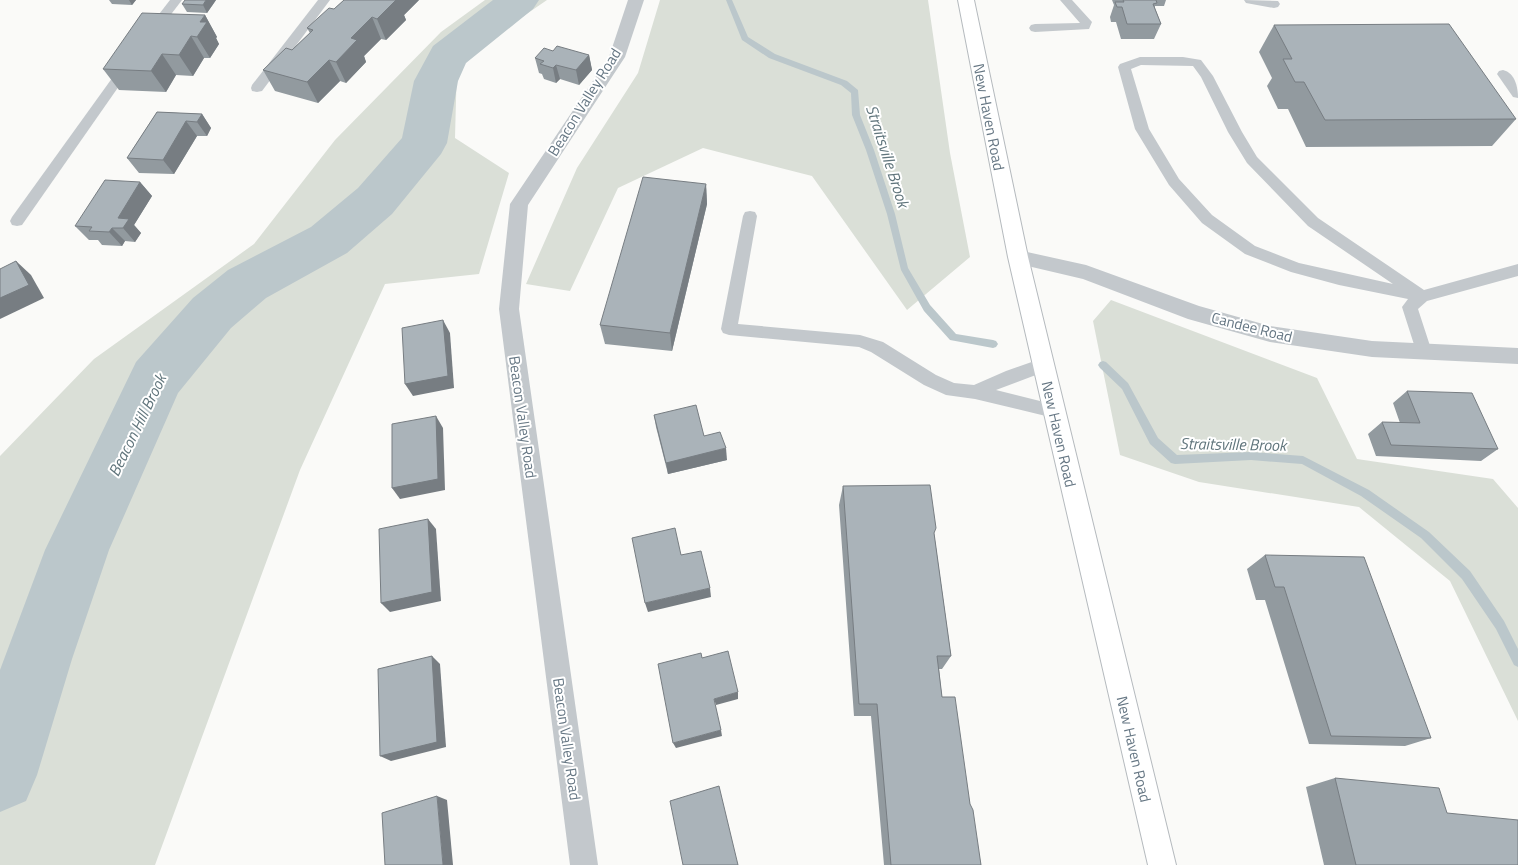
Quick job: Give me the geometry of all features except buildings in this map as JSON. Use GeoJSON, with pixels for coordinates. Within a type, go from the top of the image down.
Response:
{"type":"FeatureCollection","features":[{"type":"Feature","properties":{"kind":"main road","name":"New Haven Road"},"geometry":{"type":"LineString","coordinates":[[966,0],[1018,257],[1162,865]]}},
{"type":"Feature","properties":{"kind":"street","name":"Beacon Valley Road"},"geometry":{"type":"LineString","coordinates":[[584,865],[509,309],[519,204],[617,57],[636,0]]}},
{"type":"Feature","properties":{"kind":"street","name":"Candee Road"},"geometry":{"type":"LineString","coordinates":[[1018,257],[1086,272],[1195,313],[1270,334],[1372,349],[1518,356]]}},
{"type":"Feature","properties":{"kind":"lane"},"geometry":{"type":"LineString","coordinates":[[144,41],[176,0]]}},
{"type":"Feature","properties":{"kind":"lane"},"geometry":{"type":"LineString","coordinates":[[257,88],[324,0]]}},
{"type":"Feature","properties":{"kind":"lane"},"geometry":{"type":"LineString","coordinates":[[1035,28],[1085,26],[1086,22],[1066,0]]}},
{"type":"Feature","properties":{"kind":"lane"},"geometry":{"type":"LineString","coordinates":[[1250,0],[1274,4]]}},
{"type":"Feature","properties":{"kind":"lane"},"geometry":{"type":"LineString","coordinates":[[17,221],[136,54]]}},
{"type":"Feature","properties":{"kind":"lane"},"geometry":{"type":"LineString","coordinates":[[1140,61],[1183,61],[1197,63],[1207,76],[1235,132],[1252,160],[1313,222],[1422,296],[1296,268],[1250,250],[1207,219],[1174,182],[1142,129],[1124,67],[1140,61]]}},
{"type":"Feature","properties":{"kind":"lane"},"geometry":{"type":"LineString","coordinates":[[1503,74],[1518,94]]}},
{"type":"Feature","properties":{"kind":"lane"},"geometry":{"type":"LineString","coordinates":[[750,216],[729,329],[860,341],[877,347],[930,380],[952,390],[975,392],[1054,411]]}},
{"type":"Feature","properties":{"kind":"lane"},"geometry":{"type":"LineString","coordinates":[[1424,352],[1410,307],[1422,296],[1518,270]]}},
{"type":"Feature","properties":{"kind":"lane"},"geometry":{"type":"LineString","coordinates":[[975,392],[1012,376],[1043,365]]}},
{"type":"Feature","properties":{"kind":"shaded area"},"geometry":{"type":"Polygon","coordinates":[[[485,0],[547,0],[457,62],[455,138],[509,173],[479,274],[385,284],[300,470],[155,865],[0,865],[0,456],[94,359],[254,244],[335,140],[441,32],[485,0]]]}},
{"type":"Feature","properties":{"kind":"shaded area"},"geometry":{"type":"Polygon","coordinates":[[[660,0],[928,0],[950,153],[970,257],[907,310],[812,176],[703,148],[618,188],[570,291],[526,284],[577,168],[638,73],[660,0]]]}},
{"type":"Feature","properties":{"kind":"shaded area"},"geometry":{"type":"Polygon","coordinates":[[[1111,300],[1317,378],[1357,459],[1493,479],[1518,508],[1518,721],[1450,581],[1359,507],[1199,482],[1120,455],[1093,321],[1111,300]]]}},
{"type":"Feature","properties":{"kind":"waterway","name":"Beacon Hill Brook"},"geometry":{"type":"LineString","coordinates":[[0,775],[38,659],[77,550],[156,379],[212,313],[247,284],[329,240],[375,201],[424,143],[436,81],[448,56],[519,0]]}},
{"type":"Feature","properties":{"kind":"waterway","name":"Straitsville Brook"},"geometry":{"type":"LineString","coordinates":[[729,0],[745,38],[772,56],[844,83],[855,92],[856,115],[870,150],[891,214],[904,268],[927,308],[953,337],[993,344]]}},
{"type":"Feature","properties":{"kind":"waterway","name":"Straitsville Brook"},"geometry":{"type":"LineString","coordinates":[[1103,365],[1125,386],[1154,441],[1175,460],[1251,456],[1303,460],[1365,493],[1425,535],[1466,575],[1500,625],[1518,661]]}}]}
